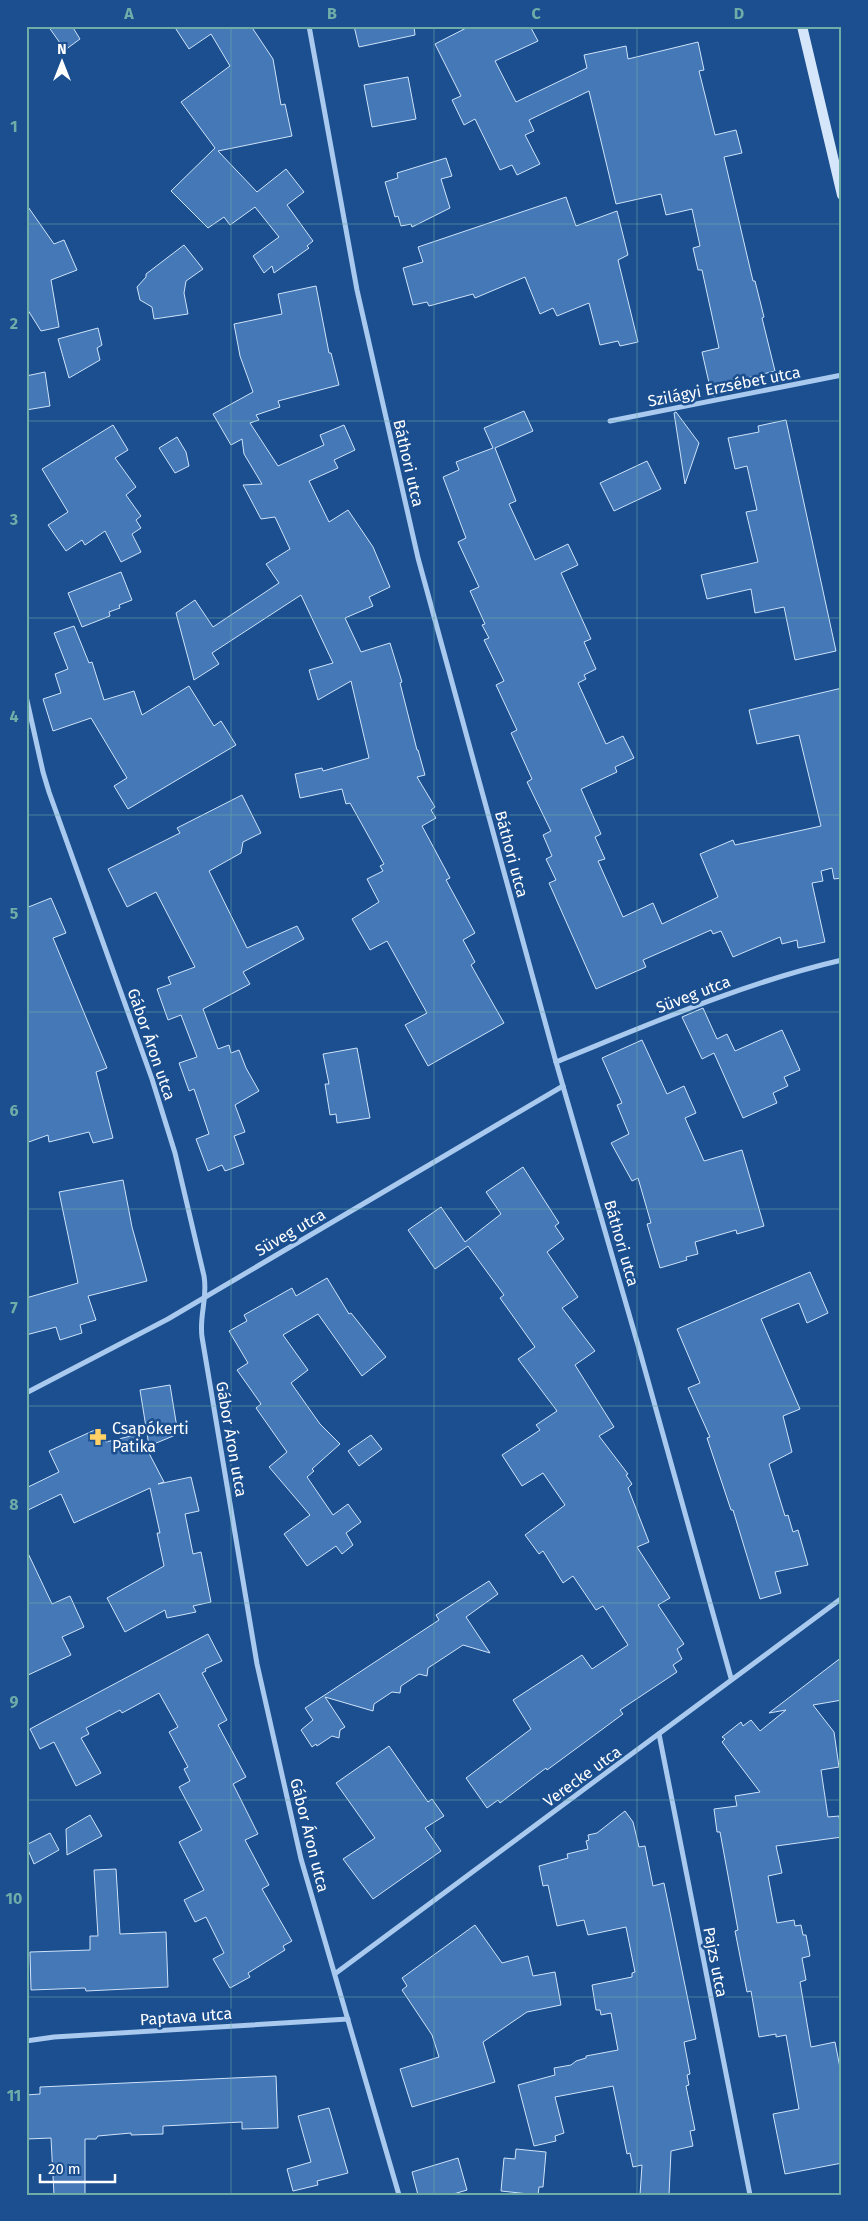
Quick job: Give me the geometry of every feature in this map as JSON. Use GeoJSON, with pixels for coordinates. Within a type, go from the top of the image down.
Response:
{"type":"FeatureCollection","features":[{"type":"Feature","properties":{"kind":"street","name":"Báthori utca"},"geometry":{"type":"LineString","coordinates":[[309,26],[357,290],[418,558],[556,1062],[640,1352],[731,1678]]}},
{"type":"Feature","properties":{"kind":"street"},"geometry":{"type":"LineString","coordinates":[[802,26],[842,195]]}},
{"type":"Feature","properties":{"kind":"street","name":"Szilágyi Erzsébet utca"},"geometry":{"type":"LineString","coordinates":[[610,421],[842,375]]}},
{"type":"Feature","properties":{"kind":"street","name":"Gábor Áron utca"},"geometry":{"type":"LineString","coordinates":[[26,696],[42,772],[135,1030],[170,1137],[204,1276],[207,1295],[201,1317],[202,1338],[257,1664],[301,1858],[399,2195]]}},
{"type":"Feature","properties":{"kind":"street","name":"Süveg utca"},"geometry":{"type":"LineString","coordinates":[[556,1062],[724,994],[804,969],[842,960]]}},
{"type":"Feature","properties":{"kind":"street","name":"Süveg utca"},"geometry":{"type":"LineString","coordinates":[[26,1393],[168,1319],[563,1086]]}},
{"type":"Feature","properties":{"kind":"street","name":"Verecke utca"},"geometry":{"type":"LineString","coordinates":[[336,1973],[659,1734],[731,1678],[842,1598]]}},
{"type":"Feature","properties":{"kind":"street","name":"Pajzs utca"},"geometry":{"type":"LineString","coordinates":[[659,1734],[750,2195]]}},
{"type":"Feature","properties":{"kind":"street","name":"Paptava utca"},"geometry":{"type":"LineString","coordinates":[[26,2040],[348,2019]]}},
{"type":"Feature","properties":{"kind":"building"},"geometry":{"type":"Polygon","coordinates":[[[48,26],[72,26],[80,39],[65,50],[48,26]]]}},
{"type":"Feature","properties":{"kind":"building"},"geometry":{"type":"Polygon","coordinates":[[[174,26],[251,26],[273,59],[281,105],[285,104],[292,136],[218,151],[257,192],[286,169],[304,192],[287,205],[313,241],[307,246],[309,248],[274,273],[272,266],[264,273],[253,256],[279,237],[255,207],[230,225],[224,217],[208,228],[171,191],[215,148],[181,102],[230,66],[211,34],[189,49],[174,26]]]}},
{"type":"Feature","properties":{"kind":"building"},"geometry":{"type":"Polygon","coordinates":[[[354,26],[414,26],[415,35],[359,47],[354,26]]]}},
{"type":"Feature","properties":{"kind":"building"},"geometry":{"type":"Polygon","coordinates":[[[470,26],[530,26],[538,41],[495,61],[516,102],[587,68],[584,55],[626,46],[628,59],[698,42],[704,70],[699,71],[715,135],[736,130],[742,153],[724,157],[753,281],[755,281],[764,317],[762,318],[775,371],[719,385],[715,396],[712,396],[702,352],[719,348],[702,270],[698,270],[693,248],[700,246],[692,209],[666,215],[661,194],[616,204],[589,91],[529,120],[534,131],[525,135],[540,164],[517,175],[512,165],[500,170],[475,119],[464,125],[452,100],[461,96],[435,44],[470,26]]]}},
{"type":"Feature","properties":{"kind":"building"},"geometry":{"type":"Polygon","coordinates":[[[408,77],[416,119],[372,127],[364,85],[408,77]]]}},
{"type":"Feature","properties":{"kind":"building"},"geometry":{"type":"Polygon","coordinates":[[[446,158],[452,176],[441,179],[450,208],[412,227],[411,224],[401,226],[398,216],[395,217],[385,182],[398,178],[397,173],[446,158]]]}},
{"type":"Feature","properties":{"kind":"building"},"geometry":{"type":"Polygon","coordinates":[[[566,197],[576,226],[617,211],[628,255],[618,260],[638,342],[620,346],[618,341],[600,345],[589,303],[557,316],[553,308],[540,314],[525,277],[475,298],[473,294],[429,306],[427,302],[413,305],[403,268],[423,262],[418,247],[566,197]]]}},
{"type":"Feature","properties":{"kind":"building"},"geometry":{"type":"Polygon","coordinates":[[[26,204],[54,244],[64,240],[77,270],[51,280],[59,327],[41,331],[26,307],[26,204]]]}},
{"type":"Feature","properties":{"kind":"building"},"geometry":{"type":"Polygon","coordinates":[[[184,245],[203,269],[186,281],[184,293],[188,314],[154,319],[152,307],[140,300],[137,287],[146,277],[146,274],[184,245]]]}},
{"type":"Feature","properties":{"kind":"building"},"geometry":{"type":"Polygon","coordinates":[[[316,286],[329,353],[331,353],[339,385],[278,401],[280,407],[256,415],[259,420],[250,423],[278,466],[324,445],[320,435],[344,425],[355,450],[334,460],[338,468],[309,481],[329,522],[348,510],[373,547],[390,587],[369,597],[373,606],[345,618],[361,652],[390,643],[402,682],[400,683],[425,775],[417,777],[435,807],[431,810],[436,818],[422,826],[450,878],[446,880],[475,933],[463,940],[475,962],[471,965],[504,1023],[428,1066],[405,1025],[427,1013],[387,941],[370,950],[352,919],[379,902],[367,879],[383,871],[380,866],[384,864],[350,803],[346,804],[342,789],[300,798],[295,774],[322,768],[323,771],[369,758],[351,681],[318,700],[309,670],[333,663],[301,595],[212,653],[219,664],[194,680],[176,613],[195,600],[213,627],[279,583],[266,564],[290,549],[275,517],[261,519],[243,485],[262,484],[244,454],[242,439],[231,445],[213,414],[253,392],[240,356],[234,324],[282,314],[278,294],[316,286]]]}},
{"type":"Feature","properties":{"kind":"building"},"geometry":{"type":"Polygon","coordinates":[[[98,328],[102,345],[97,348],[100,360],[69,378],[58,339],[98,328]]]}},
{"type":"Feature","properties":{"kind":"building"},"geometry":{"type":"Polygon","coordinates":[[[45,372],[50,406],[26,410],[26,376],[45,372]]]}},
{"type":"Feature","properties":{"kind":"building"},"geometry":{"type":"Polygon","coordinates":[[[524,411],[533,431],[495,448],[516,501],[509,504],[535,560],[568,544],[578,565],[561,573],[591,639],[584,642],[596,669],[584,675],[586,679],[578,683],[606,744],[623,736],[634,758],[615,767],[617,772],[581,789],[601,834],[595,837],[605,859],[598,861],[623,917],[653,903],[662,924],[718,897],[700,854],[733,840],[735,845],[821,826],[799,735],[757,744],[749,710],[842,688],[842,878],[834,879],[832,868],[821,871],[823,881],[812,883],[825,942],[798,948],[797,940],[782,944],[780,937],[733,957],[721,931],[713,934],[711,930],[643,960],[646,967],[596,989],[549,883],[556,880],[546,859],[552,856],[543,835],[551,831],[527,782],[532,779],[511,733],[517,730],[496,685],[504,681],[484,640],[489,638],[482,625],[485,624],[470,591],[479,587],[458,542],[466,538],[443,477],[459,470],[456,462],[493,448],[484,428],[524,411]]]}},
{"type":"Feature","properties":{"kind":"building"},"geometry":{"type":"Polygon","coordinates":[[[676,412],[699,443],[685,484],[674,413],[676,412]]]}},
{"type":"Feature","properties":{"kind":"building"},"geometry":{"type":"Polygon","coordinates":[[[786,420],[836,651],[795,660],[784,607],[755,613],[751,589],[707,599],[701,575],[758,562],[746,512],[757,510],[747,466],[735,469],[728,438],[759,432],[758,426],[786,420]]]}},
{"type":"Feature","properties":{"kind":"building"},"geometry":{"type":"Polygon","coordinates":[[[113,425],[128,450],[115,458],[136,487],[126,495],[141,516],[136,520],[141,528],[132,534],[141,552],[121,562],[105,531],[85,545],[82,540],[66,551],[48,525],[68,512],[42,469],[113,425]]]}},
{"type":"Feature","properties":{"kind":"building"},"geometry":{"type":"Polygon","coordinates":[[[177,437],[186,452],[189,466],[175,473],[159,448],[177,437]]]}},
{"type":"Feature","properties":{"kind":"building"},"geometry":{"type":"Polygon","coordinates":[[[647,461],[661,489],[614,511],[600,483],[647,461]]]}},
{"type":"Feature","properties":{"kind":"building"},"geometry":{"type":"Polygon","coordinates":[[[121,572],[132,600],[119,605],[120,608],[109,612],[110,616],[82,627],[68,593],[121,572]]]}},
{"type":"Feature","properties":{"kind":"building"},"geometry":{"type":"Polygon","coordinates":[[[74,626],[89,663],[92,662],[104,700],[134,691],[142,715],[189,686],[214,726],[221,721],[236,745],[128,809],[114,786],[127,778],[91,718],[53,731],[43,699],[61,693],[55,674],[68,669],[54,633],[74,626]]]}},
{"type":"Feature","properties":{"kind":"building"},"geometry":{"type":"Polygon","coordinates":[[[242,795],[261,833],[243,842],[241,853],[209,871],[247,948],[297,926],[304,939],[243,972],[250,984],[203,1009],[218,1049],[229,1045],[231,1053],[239,1050],[246,1068],[259,1091],[235,1105],[245,1132],[234,1136],[244,1164],[225,1171],[222,1165],[208,1171],[196,1139],[209,1134],[194,1089],[189,1091],[179,1063],[197,1057],[181,1015],[168,1020],[157,989],[171,984],[168,977],[195,967],[156,892],[127,907],[108,869],[180,833],[177,828],[242,795]]]}},
{"type":"Feature","properties":{"kind":"building"},"geometry":{"type":"Polygon","coordinates":[[[51,898],[66,933],[53,938],[107,1068],[96,1072],[113,1138],[93,1143],[89,1132],[49,1142],[48,1135],[26,1143],[26,908],[51,898]]]}},
{"type":"Feature","properties":{"kind":"building"},"geometry":{"type":"Polygon","coordinates":[[[703,1008],[717,1039],[727,1034],[735,1051],[782,1030],[800,1070],[784,1077],[788,1086],[773,1093],[777,1103],[743,1118],[714,1053],[702,1059],[682,1017],[703,1008]]]}},
{"type":"Feature","properties":{"kind":"building"},"geometry":{"type":"Polygon","coordinates":[[[642,1040],[667,1094],[684,1086],[696,1113],[685,1118],[704,1161],[742,1150],[764,1226],[737,1234],[736,1230],[695,1242],[698,1254],[686,1257],[687,1260],[660,1268],[647,1224],[651,1223],[638,1178],[632,1181],[611,1143],[629,1134],[617,1105],[622,1103],[602,1058],[642,1040]]]}},
{"type":"Feature","properties":{"kind":"building"},"geometry":{"type":"Polygon","coordinates":[[[357,1048],[370,1118],[337,1123],[336,1114],[330,1115],[325,1084],[329,1084],[323,1054],[357,1048]]]}},
{"type":"Feature","properties":{"kind":"building"},"geometry":{"type":"Polygon","coordinates":[[[523,1167],[559,1223],[555,1226],[564,1239],[547,1252],[578,1297],[562,1308],[595,1351],[575,1365],[614,1427],[599,1436],[628,1474],[626,1475],[632,1484],[628,1488],[649,1542],[637,1547],[670,1598],[658,1605],[684,1644],[677,1649],[682,1659],[673,1665],[677,1672],[620,1710],[623,1714],[547,1770],[546,1768],[500,1803],[498,1800],[487,1808],[466,1778],[531,1729],[513,1700],[582,1655],[592,1669],[628,1645],[603,1606],[596,1610],[573,1576],[563,1583],[543,1551],[539,1554],[525,1535],[565,1505],[543,1473],[522,1486],[502,1455],[540,1430],[536,1425],[557,1411],[518,1359],[535,1347],[500,1298],[504,1295],[468,1246],[435,1269],[408,1230],[441,1207],[465,1242],[501,1214],[486,1192],[523,1167]]]}},
{"type":"Feature","properties":{"kind":"building"},"geometry":{"type":"Polygon","coordinates":[[[123,1180],[132,1227],[147,1281],[88,1296],[96,1320],[80,1325],[82,1333],[60,1340],[56,1327],[26,1335],[26,1298],[78,1283],[59,1192],[123,1180]]]}},
{"type":"Feature","properties":{"kind":"building"},"geometry":{"type":"Polygon","coordinates":[[[810,1272],[828,1313],[807,1323],[799,1303],[761,1319],[800,1409],[783,1416],[792,1452],[769,1464],[785,1516],[788,1515],[793,1532],[798,1530],[808,1565],[775,1572],[781,1593],[760,1599],[733,1510],[731,1510],[707,1438],[710,1437],[688,1388],[700,1383],[677,1329],[810,1272]]]}},
{"type":"Feature","properties":{"kind":"building"},"geometry":{"type":"Polygon","coordinates":[[[327,1278],[349,1314],[351,1313],[386,1357],[362,1376],[318,1314],[283,1335],[308,1370],[291,1383],[320,1424],[340,1444],[312,1469],[314,1471],[307,1477],[333,1515],[348,1504],[361,1522],[346,1533],[353,1545],[342,1554],[336,1546],[307,1566],[284,1534],[310,1515],[269,1467],[287,1452],[256,1408],[261,1404],[237,1370],[248,1363],[229,1331],[247,1321],[244,1315],[292,1288],[296,1296],[327,1278]]]}},
{"type":"Feature","properties":{"kind":"building"},"geometry":{"type":"Polygon","coordinates":[[[170,1385],[178,1434],[149,1446],[140,1390],[170,1385]]]}},
{"type":"Feature","properties":{"kind":"building"},"geometry":{"type":"Polygon","coordinates":[[[99,1428],[106,1442],[139,1434],[164,1482],[158,1484],[191,1477],[199,1511],[185,1514],[193,1554],[201,1552],[211,1602],[193,1606],[196,1612],[167,1618],[165,1610],[125,1632],[107,1598],[164,1566],[157,1533],[160,1533],[150,1488],[74,1523],[61,1494],[26,1511],[26,1488],[59,1472],[49,1451],[99,1428]]]}},
{"type":"Feature","properties":{"kind":"building"},"geometry":{"type":"Polygon","coordinates":[[[371,1435],[382,1449],[359,1466],[348,1451],[371,1435]]]}},
{"type":"Feature","properties":{"kind":"building"},"geometry":{"type":"Polygon","coordinates":[[[26,1549],[52,1604],[70,1596],[84,1627],[62,1637],[71,1655],[26,1676],[26,1549]]]}},
{"type":"Feature","properties":{"kind":"building"},"geometry":{"type":"Polygon","coordinates":[[[489,1581],[498,1594],[466,1617],[490,1653],[463,1645],[428,1668],[427,1676],[419,1674],[401,1686],[400,1693],[392,1692],[374,1704],[373,1711],[325,1697],[345,1727],[340,1730],[339,1738],[332,1736],[317,1746],[316,1744],[312,1747],[301,1730],[313,1720],[305,1708],[439,1620],[436,1615],[489,1581]]]}},
{"type":"Feature","properties":{"kind":"building"},"geometry":{"type":"Polygon","coordinates":[[[208,1634],[222,1661],[205,1669],[206,1671],[202,1673],[227,1720],[218,1725],[246,1777],[233,1784],[258,1834],[245,1840],[269,1885],[262,1889],[292,1941],[283,1946],[285,1950],[248,1973],[250,1977],[230,1988],[213,1959],[224,1953],[206,1917],[195,1922],[184,1900],[204,1890],[179,1842],[202,1830],[179,1787],[190,1781],[184,1769],[188,1767],[169,1732],[178,1727],[159,1693],[122,1713],[120,1710],[86,1728],[89,1734],[81,1738],[101,1773],[76,1786],[54,1742],[40,1749],[30,1729],[208,1634]]]}},
{"type":"Feature","properties":{"kind":"building"},"geometry":{"type":"Polygon","coordinates":[[[842,1657],[842,1700],[813,1705],[834,1732],[839,1767],[821,1770],[828,1817],[839,1816],[842,1837],[776,1846],[782,1873],[768,1876],[777,1923],[794,1920],[795,1926],[801,1925],[803,1935],[806,1935],[810,1956],[802,1958],[806,1980],[800,1982],[811,2047],[835,2042],[842,2078],[842,2163],[785,2174],[773,2114],[799,2109],[786,2035],[776,2037],[776,2034],[759,2037],[751,1991],[747,1992],[735,1931],[738,1930],[720,1832],[717,1832],[714,1809],[737,1806],[735,1796],[760,1792],[722,1742],[725,1739],[722,1737],[741,1722],[743,1726],[751,1720],[760,1731],[786,1710],[769,1713],[842,1657]]]}},
{"type":"Feature","properties":{"kind":"building"},"geometry":{"type":"Polygon","coordinates":[[[389,1746],[428,1802],[432,1799],[444,1816],[425,1828],[441,1851],[373,1899],[343,1859],[375,1838],[336,1783],[389,1746]]]}},
{"type":"Feature","properties":{"kind":"building"},"geometry":{"type":"Polygon","coordinates":[[[625,1811],[633,1822],[639,1847],[645,1846],[653,1886],[664,1883],[696,2039],[684,2042],[690,2074],[687,2075],[689,2085],[686,2086],[695,2130],[690,2131],[693,2146],[671,2151],[669,2195],[640,2195],[642,2165],[633,2167],[630,2153],[627,2154],[613,2086],[555,2097],[564,2133],[555,2136],[556,2141],[534,2146],[518,2085],[555,2075],[554,2068],[571,2065],[576,2061],[586,2058],[586,2056],[618,2050],[611,2013],[601,2015],[600,2010],[596,2010],[592,1985],[632,1977],[632,1973],[635,1972],[626,1927],[588,1935],[584,1920],[557,1926],[548,1885],[543,1886],[539,1866],[568,1858],[567,1854],[588,1849],[586,1841],[589,1840],[588,1835],[597,1833],[625,1811]]]}},
{"type":"Feature","properties":{"kind":"building"},"geometry":{"type":"Polygon","coordinates":[[[90,1815],[102,1836],[67,1855],[66,1829],[90,1815]]]}},
{"type":"Feature","properties":{"kind":"building"},"geometry":{"type":"Polygon","coordinates":[[[50,1833],[59,1850],[34,1864],[26,1845],[50,1833]]]}},
{"type":"Feature","properties":{"kind":"building"},"geometry":{"type":"Polygon","coordinates":[[[116,1869],[120,1934],[166,1932],[168,1987],[86,1991],[85,1988],[31,1990],[30,1952],[90,1950],[90,1936],[98,1936],[94,1870],[116,1869]]]}},
{"type":"Feature","properties":{"kind":"building"},"geometry":{"type":"Polygon","coordinates":[[[475,1925],[502,1963],[528,1956],[533,1976],[555,1972],[561,2005],[527,2012],[483,2042],[495,2082],[412,2107],[400,2069],[439,2057],[432,2035],[402,1990],[407,1986],[402,1978],[475,1925]]]}},
{"type":"Feature","properties":{"kind":"building"},"geometry":{"type":"Polygon","coordinates":[[[276,2076],[278,2128],[242,2129],[242,2122],[163,2126],[163,2134],[131,2135],[131,2133],[85,2139],[85,2195],[54,2195],[51,2138],[27,2139],[26,2095],[40,2094],[40,2087],[276,2076]]]}},
{"type":"Feature","properties":{"kind":"building"},"geometry":{"type":"Polygon","coordinates":[[[329,2108],[348,2173],[317,2181],[318,2185],[293,2191],[287,2169],[311,2162],[298,2116],[329,2108]]]}},
{"type":"Feature","properties":{"kind":"building"},"geometry":{"type":"Polygon","coordinates":[[[516,2149],[546,2152],[543,2187],[539,2187],[538,2195],[501,2191],[504,2158],[515,2159],[516,2149]]]}},
{"type":"Feature","properties":{"kind":"building"},"geometry":{"type":"Polygon","coordinates":[[[458,2158],[467,2190],[450,2195],[418,2195],[412,2172],[458,2158]]]}},
{"type":"Feature","properties":{"kind":"place","name":"Csapókerti Patika"},"geometry":{"type":"Point","coordinates":[98,1437]}}]}
